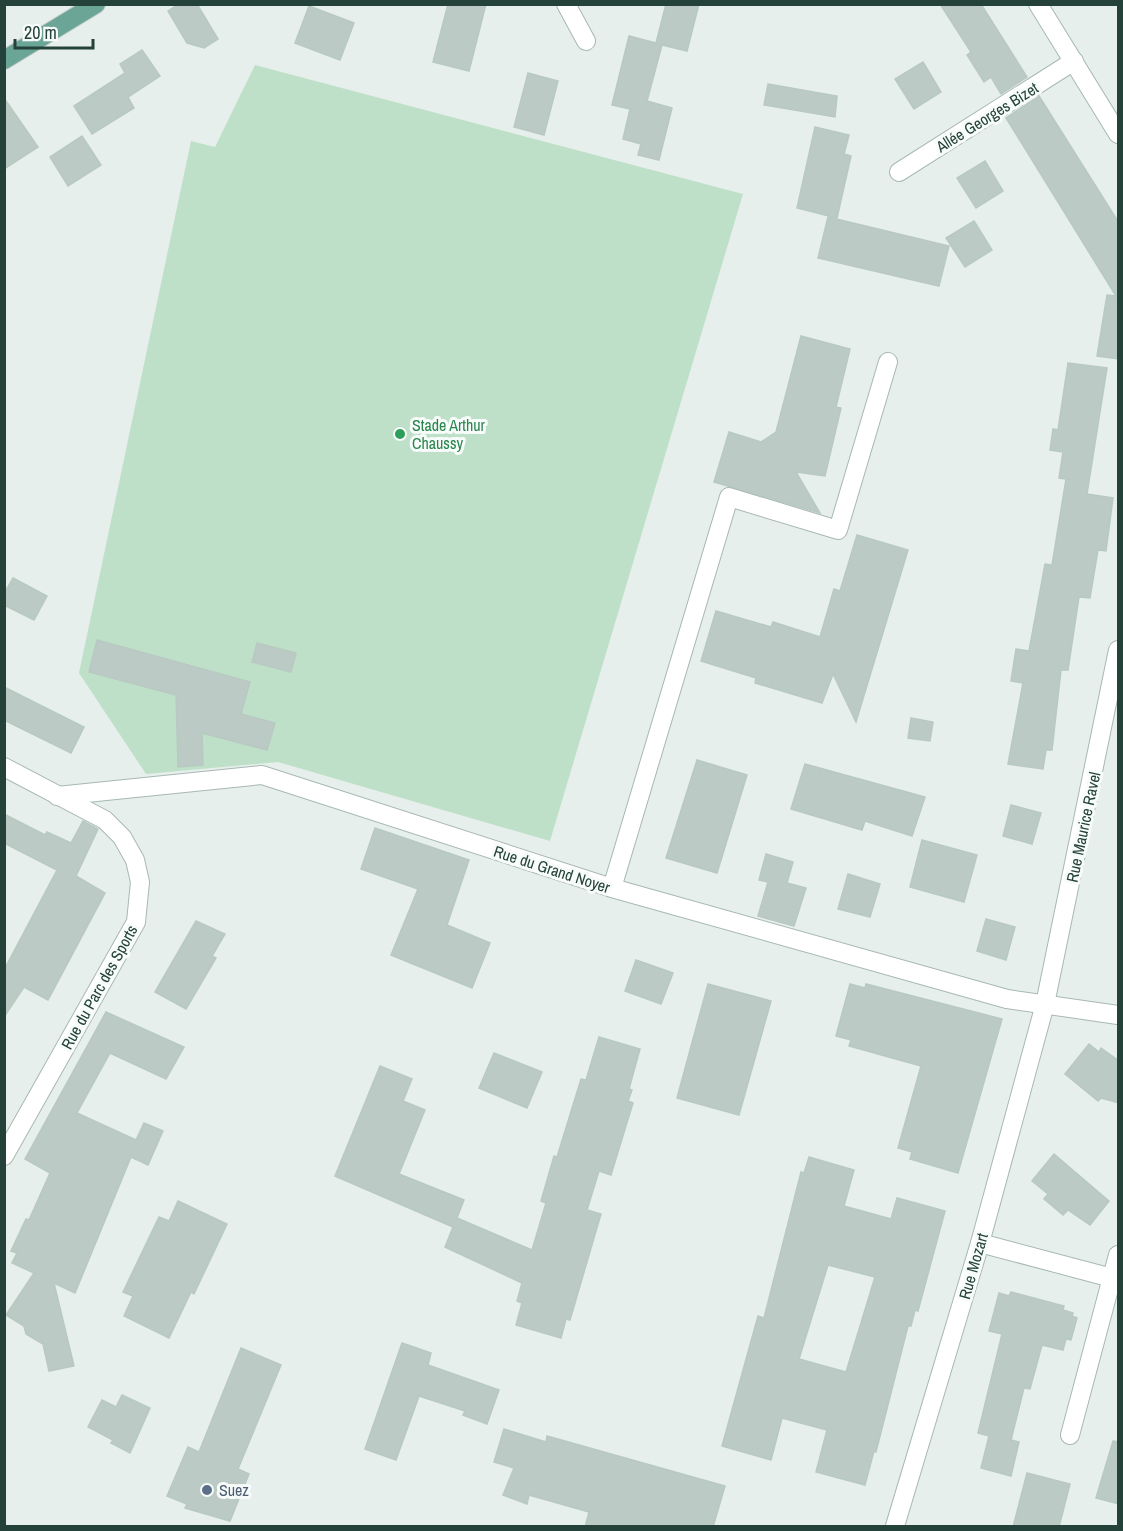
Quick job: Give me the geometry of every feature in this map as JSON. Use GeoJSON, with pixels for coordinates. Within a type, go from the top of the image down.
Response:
{"type":"FeatureCollection","features":[{"type":"Feature","properties":{"kind":"main road"},"geometry":{"type":"LineString","coordinates":[[4,60],[96,4]]}},
{"type":"Feature","properties":{"kind":"street"},"geometry":{"type":"LineString","coordinates":[[566,4],[586,41]]}},
{"type":"Feature","properties":{"kind":"street"},"geometry":{"type":"LineString","coordinates":[[1038,4],[1119,134]]}},
{"type":"Feature","properties":{"kind":"street","name":"Allée Georges Bizet"},"geometry":{"type":"LineString","coordinates":[[899,172],[1074,62]]}},
{"type":"Feature","properties":{"kind":"street"},"geometry":{"type":"LineString","coordinates":[[612,888],[729,497],[838,530],[888,362]]}},
{"type":"Feature","properties":{"kind":"street","name":"Rue Maurice Ravel"},"geometry":{"type":"LineString","coordinates":[[1045,1004],[1119,650]]}},
{"type":"Feature","properties":{"kind":"street","name":"Rue du Parc des Sports"},"geometry":{"type":"LineString","coordinates":[[4,767],[105,820],[122,837],[135,860],[140,882],[136,922],[4,1156]]}},
{"type":"Feature","properties":{"kind":"street","name":"Rue du Grand Noyer"},"geometry":{"type":"LineString","coordinates":[[57,795],[262,775],[612,888],[1007,999],[1119,1015]]}},
{"type":"Feature","properties":{"kind":"street","name":"Rue Mozart"},"geometry":{"type":"LineString","coordinates":[[895,1527],[980,1243],[1045,1004]]}},
{"type":"Feature","properties":{"kind":"street"},"geometry":{"type":"LineString","coordinates":[[980,1243],[1112,1278]]}},
{"type":"Feature","properties":{"kind":"street"},"geometry":{"type":"LineString","coordinates":[[1070,1435],[1119,1255]]}},
{"type":"Feature","properties":{"kind":"green space","name":"Stade Arthur Chaussy"},"geometry":{"type":"Polygon","coordinates":[[[255,65],[743,194],[550,841],[278,762],[146,774],[79,673],[191,141],[215,147],[255,65]]]}},
{"type":"Feature","properties":{"kind":"building"},"geometry":{"type":"Polygon","coordinates":[[[179,4],[197,4],[218,39],[204,48],[187,43],[168,11],[179,4]]]}},
{"type":"Feature","properties":{"kind":"building"},"geometry":{"type":"Polygon","coordinates":[[[448,4],[486,4],[469,71],[433,62],[448,4]]]}},
{"type":"Feature","properties":{"kind":"building"},"geometry":{"type":"Polygon","coordinates":[[[666,4],[699,4],[687,51],[662,45],[647,101],[672,108],[659,160],[638,155],[641,144],[623,139],[630,109],[612,105],[629,36],[656,43],[666,4]]]}},
{"type":"Feature","properties":{"kind":"building"},"geometry":{"type":"Polygon","coordinates":[[[940,4],[981,4],[1027,77],[1001,94],[991,77],[984,82],[967,55],[971,52],[940,4]]]}},
{"type":"Feature","properties":{"kind":"building"},"geometry":{"type":"Polygon","coordinates":[[[309,6],[354,23],[340,60],[295,43],[309,6]]]}},
{"type":"Feature","properties":{"kind":"building"},"geometry":{"type":"Polygon","coordinates":[[[142,50],[160,76],[128,97],[134,108],[92,134],[74,106],[125,73],[120,64],[142,50]]]}},
{"type":"Feature","properties":{"kind":"building"},"geometry":{"type":"Polygon","coordinates":[[[923,62],[941,92],[914,109],[895,79],[923,62]]]}},
{"type":"Feature","properties":{"kind":"building"},"geometry":{"type":"Polygon","coordinates":[[[528,73],[558,81],[544,135],[514,127],[528,73]]]}},
{"type":"Feature","properties":{"kind":"building"},"geometry":{"type":"Polygon","coordinates":[[[768,84],[837,96],[835,117],[764,105],[768,84]]]}},
{"type":"Feature","properties":{"kind":"building"},"geometry":{"type":"Polygon","coordinates":[[[1039,96],[1119,223],[1119,359],[1097,356],[1107,295],[1116,296],[1006,118],[1039,96]]]}},
{"type":"Feature","properties":{"kind":"building"},"geometry":{"type":"Polygon","coordinates":[[[4,98],[38,147],[4,169],[4,98]]]}},
{"type":"Feature","properties":{"kind":"building"},"geometry":{"type":"Polygon","coordinates":[[[815,127],[849,135],[844,154],[851,156],[837,218],[797,208],[815,127]]]}},
{"type":"Feature","properties":{"kind":"building"},"geometry":{"type":"Polygon","coordinates":[[[82,136],[101,165],[68,186],[50,157],[82,136]]]}},
{"type":"Feature","properties":{"kind":"building"},"geometry":{"type":"Polygon","coordinates":[[[985,161],[1003,191],[976,208],[957,178],[985,161]]]}},
{"type":"Feature","properties":{"kind":"building"},"geometry":{"type":"Polygon","coordinates":[[[828,217],[949,246],[939,286],[818,258],[828,217]]]}},
{"type":"Feature","properties":{"kind":"building"},"geometry":{"type":"Polygon","coordinates":[[[974,221],[992,250],[965,267],[946,238],[974,221]]]}},
{"type":"Feature","properties":{"kind":"building"},"geometry":{"type":"Polygon","coordinates":[[[801,336],[850,349],[836,407],[841,408],[825,476],[796,472],[820,513],[714,482],[729,432],[761,442],[776,432],[801,336]]]}},
{"type":"Feature","properties":{"kind":"building"},"geometry":{"type":"Polygon","coordinates":[[[1068,363],[1107,368],[1087,494],[1113,498],[1106,551],[1098,550],[1090,598],[1079,597],[1068,670],[1061,670],[1052,750],[1046,750],[1043,769],[1008,764],[1023,683],[1011,681],[1016,649],[1029,651],[1045,564],[1052,565],[1066,479],[1059,478],[1063,452],[1050,450],[1053,429],[1058,430],[1068,363]]]}},
{"type":"Feature","properties":{"kind":"building"},"geometry":{"type":"Polygon","coordinates":[[[857,535],[908,550],[856,722],[833,674],[822,703],[755,683],[756,678],[701,661],[716,611],[771,627],[773,622],[820,637],[834,589],[840,591],[857,535]]]}},
{"type":"Feature","properties":{"kind":"building"},"geometry":{"type":"Polygon","coordinates":[[[13,578],[47,596],[34,620],[4,605],[4,594],[13,578]]]}},
{"type":"Feature","properties":{"kind":"building"},"geometry":{"type":"Polygon","coordinates":[[[97,640],[250,682],[241,714],[275,723],[267,750],[202,733],[203,765],[178,767],[176,695],[89,672],[97,640]]]}},
{"type":"Feature","properties":{"kind":"building"},"geometry":{"type":"Polygon","coordinates":[[[257,643],[296,653],[291,672],[252,662],[257,643]]]}},
{"type":"Feature","properties":{"kind":"building"},"geometry":{"type":"Polygon","coordinates":[[[4,687],[84,727],[71,753],[4,720],[4,687]]]}},
{"type":"Feature","properties":{"kind":"building"},"geometry":{"type":"Polygon","coordinates":[[[911,718],[933,722],[930,741],[908,738],[911,718]]]}},
{"type":"Feature","properties":{"kind":"building"},"geometry":{"type":"Polygon","coordinates":[[[697,760],[747,775],[717,873],[666,858],[697,760]]]}},
{"type":"Feature","properties":{"kind":"building"},"geometry":{"type":"Polygon","coordinates":[[[805,764],[925,797],[912,836],[865,821],[862,830],[791,809],[805,764]]]}},
{"type":"Feature","properties":{"kind":"building"},"geometry":{"type":"Polygon","coordinates":[[[1011,805],[1041,813],[1032,844],[1003,836],[1011,805]]]}},
{"type":"Feature","properties":{"kind":"building"},"geometry":{"type":"Polygon","coordinates":[[[4,814],[45,835],[47,832],[71,843],[83,821],[98,829],[76,876],[105,893],[48,1000],[24,987],[4,1017],[4,970],[57,870],[4,843],[4,814]]]}},
{"type":"Feature","properties":{"kind":"building"},"geometry":{"type":"Polygon","coordinates":[[[375,828],[469,860],[447,925],[490,943],[472,988],[391,955],[418,889],[361,869],[375,828]]]}},
{"type":"Feature","properties":{"kind":"building"},"geometry":{"type":"Polygon","coordinates":[[[922,840],[977,855],[964,902],[910,887],[922,840]]]}},
{"type":"Feature","properties":{"kind":"building"},"geometry":{"type":"Polygon","coordinates":[[[766,854],[793,862],[787,883],[806,888],[794,926],[758,916],[768,882],[759,880],[766,854]]]}},
{"type":"Feature","properties":{"kind":"building"},"geometry":{"type":"Polygon","coordinates":[[[848,874],[880,884],[870,917],[838,909],[848,874]]]}},
{"type":"Feature","properties":{"kind":"building"},"geometry":{"type":"Polygon","coordinates":[[[986,919],[1015,927],[1006,960],[977,951],[986,919]]]}},
{"type":"Feature","properties":{"kind":"building"},"geometry":{"type":"Polygon","coordinates":[[[196,921],[225,934],[212,956],[216,958],[186,1009],[155,992],[196,921]]]}},
{"type":"Feature","properties":{"kind":"building"},"geometry":{"type":"Polygon","coordinates":[[[636,960],[673,973],[661,1004],[625,991],[636,960]]]}},
{"type":"Feature","properties":{"kind":"building"},"geometry":{"type":"Polygon","coordinates":[[[708,984],[771,1001],[739,1115],[677,1098],[708,984]]]}},
{"type":"Feature","properties":{"kind":"building"},"geometry":{"type":"Polygon","coordinates":[[[850,984],[865,988],[866,984],[1002,1019],[958,1173],[910,1159],[912,1152],[898,1148],[921,1066],[849,1046],[851,1040],[836,1036],[850,984]]]}},
{"type":"Feature","properties":{"kind":"building"},"geometry":{"type":"Polygon","coordinates":[[[106,1012],[184,1047],[166,1079],[110,1053],[77,1113],[136,1140],[144,1123],[163,1131],[148,1165],[131,1157],[75,1293],[54,1283],[74,1366],[49,1371],[43,1344],[26,1334],[24,1326],[6,1315],[34,1273],[12,1263],[17,1253],[11,1251],[26,1219],[29,1220],[50,1173],[25,1159],[106,1012]]]}},
{"type":"Feature","properties":{"kind":"building"},"geometry":{"type":"Polygon","coordinates":[[[599,1037],[640,1049],[629,1089],[632,1090],[628,1101],[633,1103],[611,1175],[599,1171],[587,1210],[601,1214],[570,1320],[566,1319],[561,1338],[516,1325],[522,1303],[517,1301],[522,1283],[445,1247],[453,1227],[335,1176],[380,1066],[412,1079],[403,1101],[425,1110],[399,1174],[464,1200],[457,1218],[532,1250],[546,1203],[541,1201],[554,1156],[557,1157],[581,1079],[586,1080],[599,1037]]]}},
{"type":"Feature","properties":{"kind":"building"},"geometry":{"type":"Polygon","coordinates":[[[1089,1044],[1099,1052],[1101,1048],[1119,1061],[1119,1103],[1101,1098],[1098,1101],[1065,1074],[1089,1044]]]}},
{"type":"Feature","properties":{"kind":"building"},"geometry":{"type":"Polygon","coordinates":[[[494,1053],[542,1072],[527,1108],[479,1088],[494,1053]]]}},
{"type":"Feature","properties":{"kind":"building"},"geometry":{"type":"Polygon","coordinates":[[[1054,1154],[1109,1201],[1090,1225],[1068,1210],[1063,1215],[1044,1199],[1048,1194],[1032,1181],[1054,1154]]]}},
{"type":"Feature","properties":{"kind":"building"},"geometry":{"type":"Polygon","coordinates":[[[809,1157],[854,1170],[844,1206],[891,1219],[897,1198],[945,1211],[918,1311],[915,1310],[911,1326],[908,1326],[876,1452],[874,1451],[865,1485],[816,1472],[827,1430],[782,1418],[771,1460],[722,1446],[758,1316],[764,1318],[801,1172],[804,1173],[809,1157]],[[828,1265],[799,1359],[846,1372],[875,1277],[828,1265]]]}},
{"type":"Feature","properties":{"kind":"building"},"geometry":{"type":"Polygon","coordinates":[[[178,1201],[227,1224],[194,1294],[191,1292],[169,1338],[124,1316],[133,1296],[123,1292],[159,1217],[169,1221],[178,1201]]]}},
{"type":"Feature","properties":{"kind":"building"},"geometry":{"type":"Polygon","coordinates":[[[1011,1292],[1064,1306],[1063,1310],[1073,1313],[1072,1316],[1077,1318],[1071,1340],[1066,1339],[1063,1350],[1042,1345],[1030,1389],[1024,1388],[1011,1440],[1019,1442],[1011,1476],[981,1468],[989,1436],[978,1433],[1002,1334],[989,1331],[999,1293],[1009,1296],[1011,1292]]]}},
{"type":"Feature","properties":{"kind":"building"},"geometry":{"type":"Polygon","coordinates":[[[402,1343],[431,1353],[428,1365],[499,1390],[487,1424],[463,1415],[465,1411],[419,1396],[396,1460],[365,1449],[402,1343]]]}},
{"type":"Feature","properties":{"kind":"building"},"geometry":{"type":"Polygon","coordinates":[[[241,1348],[281,1365],[238,1469],[249,1474],[230,1521],[185,1508],[187,1504],[167,1496],[188,1447],[199,1452],[241,1348]]]}},
{"type":"Feature","properties":{"kind":"building"},"geometry":{"type":"Polygon","coordinates":[[[122,1395],[150,1408],[130,1453],[111,1443],[113,1440],[88,1427],[102,1400],[116,1407],[122,1395]]]}},
{"type":"Feature","properties":{"kind":"building"},"geometry":{"type":"Polygon","coordinates":[[[504,1429],[546,1442],[547,1436],[725,1486],[713,1527],[585,1527],[589,1512],[529,1495],[527,1504],[503,1495],[514,1468],[494,1462],[504,1429]]]}},
{"type":"Feature","properties":{"kind":"building"},"geometry":{"type":"Polygon","coordinates":[[[1113,1441],[1119,1442],[1119,1504],[1096,1498],[1113,1441]]]}},
{"type":"Feature","properties":{"kind":"building"},"geometry":{"type":"Polygon","coordinates":[[[1027,1473],[1070,1484],[1059,1527],[1013,1527],[1027,1473]]]}},
{"type":"Feature","properties":{"kind":"place","name":"Stade Arthur Chaussy"},"geometry":{"type":"Point","coordinates":[400,434]}},
{"type":"Feature","properties":{"kind":"place","name":"Suez"},"geometry":{"type":"Point","coordinates":[207,1490]}}]}
